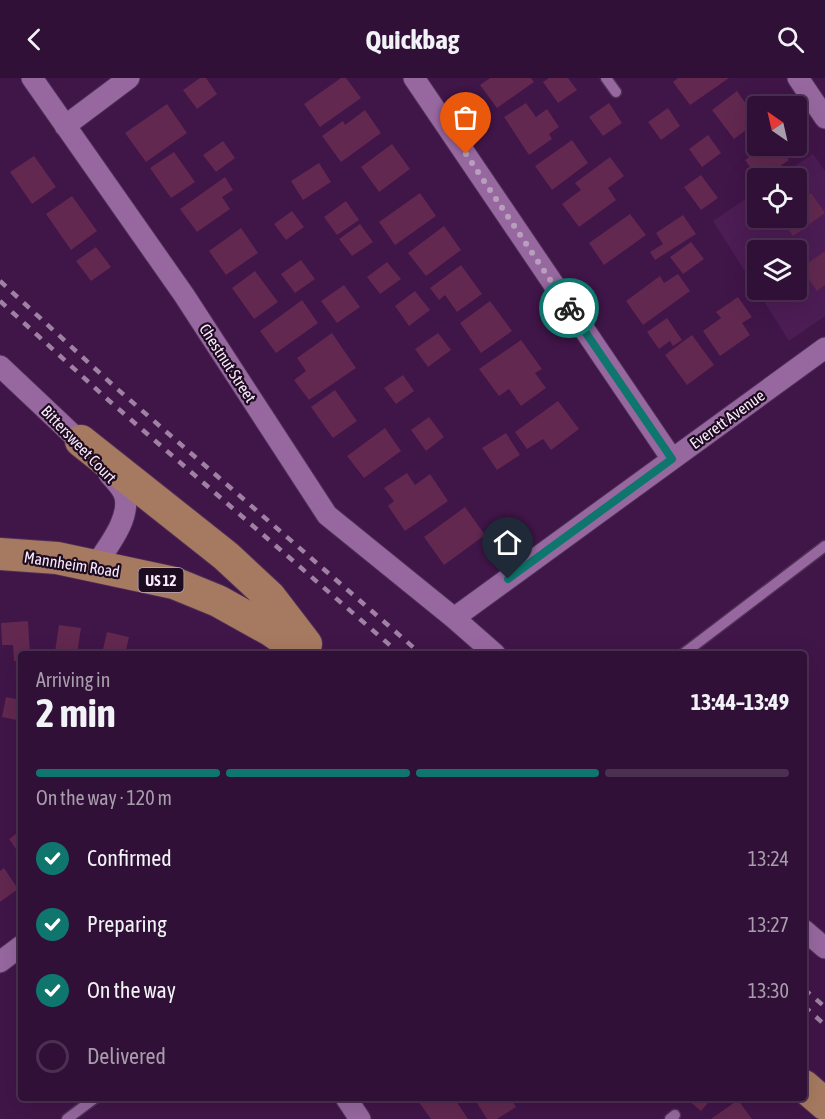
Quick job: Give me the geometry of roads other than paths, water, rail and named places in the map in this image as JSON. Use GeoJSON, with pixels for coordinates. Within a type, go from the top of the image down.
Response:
{"type":"FeatureCollection","features":[{"type":"Feature","properties":{"kind":"main road"},"geometry":{"type":"LineString","coordinates":[[81,441],[226,556],[270,597],[312,651]]}},
{"type":"Feature","properties":{"kind":"main road","name":"Mannheim Road"},"geometry":{"type":"LineString","coordinates":[[0,554],[57,558],[174,583],[218,601],[272,631],[301,651]]}},
{"type":"Feature","properties":{"kind":"main road"},"geometry":{"type":"LineString","coordinates":[[807,1089],[825,1104]]}},
{"type":"Feature","properties":{"kind":"street","name":"Chestnut Street"},"geometry":{"type":"LineString","coordinates":[[32,78],[184,295],[327,515],[492,651]]}},
{"type":"Feature","properties":{"kind":"street"},"geometry":{"type":"LineString","coordinates":[[65,126],[129,78]]}},
{"type":"Feature","properties":{"kind":"street"},"geometry":{"type":"LineString","coordinates":[[414,78],[672,459]]}},
{"type":"Feature","properties":{"kind":"street"},"geometry":{"type":"LineString","coordinates":[[798,78],[825,118]]}},
{"type":"Feature","properties":{"kind":"street","name":"Everett Avenue"},"geometry":{"type":"LineString","coordinates":[[454,618],[825,348]]}},
{"type":"Feature","properties":{"kind":"street","name":"Bittersweet Court"},"geometry":{"type":"LineString","coordinates":[[0,366],[81,441],[121,488],[125,496],[126,507],[118,528],[96,565]]}},
{"type":"Feature","properties":{"kind":"street"},"geometry":{"type":"LineString","coordinates":[[807,933],[825,948]]}},
{"type":"Feature","properties":{"kind":"street"},"geometry":{"type":"LineString","coordinates":[[0,962],[18,948]]}},
{"type":"Feature","properties":{"kind":"street"},"geometry":{"type":"LineString","coordinates":[[348,1101],[360,1119]]}},
{"type":"Feature","properties":{"kind":"lane"},"geometry":{"type":"LineString","coordinates":[[606,78],[616,92]]}},
{"type":"Feature","properties":{"kind":"lane"},"geometry":{"type":"LineString","coordinates":[[688,651],[825,546]]}},
{"type":"Feature","properties":{"kind":"lane"},"geometry":{"type":"LineString","coordinates":[[67,1119],[91,1101]]}},
{"type":"Feature","properties":{"kind":"railway"},"geometry":{"type":"LineString","coordinates":[[0,281],[115,387],[418,651]]}},
{"type":"Feature","properties":{"kind":"railway"},"geometry":{"type":"LineString","coordinates":[[0,301],[106,398],[397,651]]}},
{"type":"Feature","properties":{"kind":"railway"},"geometry":{"type":"LineString","coordinates":[[807,992],[825,1007]]}},
{"type":"Feature","properties":{"kind":"railway"},"geometry":{"type":"LineString","coordinates":[[807,1009],[825,1025]]}}]}
